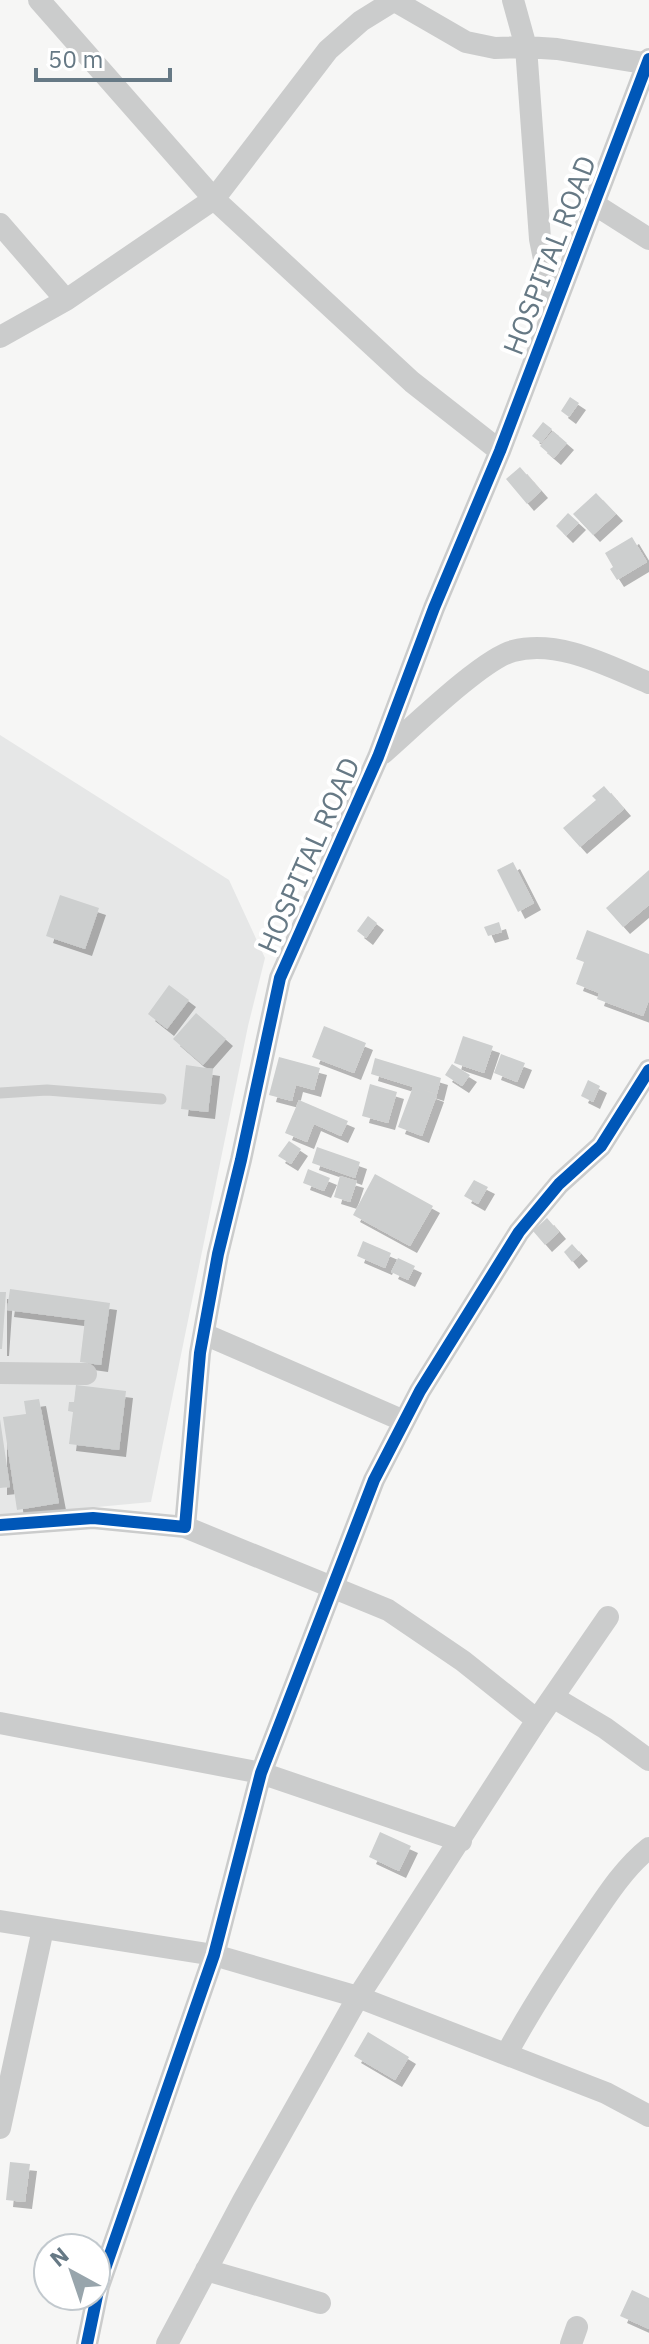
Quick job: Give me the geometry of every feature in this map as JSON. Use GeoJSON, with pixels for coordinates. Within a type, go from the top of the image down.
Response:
{"type":"FeatureCollection","features":[{"type":"Feature","properties":{"kind":"street"},"geometry":{"type":"LineString","coordinates":[[39,0],[214,199],[412,382],[500,451]]}},
{"type":"Feature","properties":{"kind":"street"},"geometry":{"type":"LineString","coordinates":[[0,337],[66,300],[214,199],[328,50],[361,21],[395,0],[466,42],[495,48],[526,47],[648,62]]}},
{"type":"Feature","properties":{"kind":"street"},"geometry":{"type":"LineString","coordinates":[[513,0],[526,47],[540,239],[554,311]]}},
{"type":"Feature","properties":{"kind":"street","name":"HOSPITAL ROAD"},"geometry":{"type":"LineString","coordinates":[[185,1527],[204,1334],[218,1254],[280,978],[378,757],[434,608],[500,451],[648,62]]}},
{"type":"Feature","properties":{"kind":"street"},"geometry":{"type":"LineString","coordinates":[[594,204],[649,239]]}},
{"type":"Feature","properties":{"kind":"street"},"geometry":{"type":"LineString","coordinates":[[0,224],[66,300]]}},
{"type":"Feature","properties":{"kind":"street"},"geometry":{"type":"LineString","coordinates":[[378,757],[475,673],[512,651],[571,652],[649,683]]}},
{"type":"Feature","properties":{"kind":"street"},"geometry":{"type":"LineString","coordinates":[[87,2344],[99,2286],[214,1955],[261,1773],[374,1480],[420,1391],[519,1232],[559,1184],[601,1146],[649,1070]]}},
{"type":"Feature","properties":{"kind":"street"},"geometry":{"type":"LineString","coordinates":[[204,1334],[404,1421]]}},
{"type":"Feature","properties":{"kind":"street"},"geometry":{"type":"LineString","coordinates":[[0,1373],[86,1374]]}},
{"type":"Feature","properties":{"kind":"street"},"geometry":{"type":"LineString","coordinates":[[0,1525],[93,1518],[185,1527],[388,1610],[463,1661],[537,1720]]}},
{"type":"Feature","properties":{"kind":"street"},"geometry":{"type":"LineString","coordinates":[[167,2344],[358,1997],[537,1720],[608,1617]]}},
{"type":"Feature","properties":{"kind":"street"},"geometry":{"type":"LineString","coordinates":[[553,1697],[605,1728],[649,1760]]}},
{"type":"Feature","properties":{"kind":"street"},"geometry":{"type":"LineString","coordinates":[[0,1723],[261,1773],[461,1841]]}},
{"type":"Feature","properties":{"kind":"street"},"geometry":{"type":"LineString","coordinates":[[507,2053],[542,1989],[603,1900],[649,1848]]}},
{"type":"Feature","properties":{"kind":"street"},"geometry":{"type":"LineString","coordinates":[[0,1921],[214,1955],[358,1997],[606,2093],[649,2116]]}},
{"type":"Feature","properties":{"kind":"street"},"geometry":{"type":"LineString","coordinates":[[0,2128],[43,1929]]}},
{"type":"Feature","properties":{"kind":"street"},"geometry":{"type":"LineString","coordinates":[[206,2270],[320,2303]]}},
{"type":"Feature","properties":{"kind":"lane"},"geometry":{"type":"LineString","coordinates":[[0,1093],[47,1090],[161,1099]]}},
{"type":"Feature","properties":{"kind":"shaded area"},"geometry":{"type":"Polygon","coordinates":[[[0,735],[229,880],[265,958],[248,1026],[151,1502],[0,1516],[0,735]]]}},
{"type":"Feature","properties":{"kind":"building"},"geometry":{"type":"Polygon","coordinates":[[[570,397],[579,403],[569,417],[561,411],[570,397]]]}},
{"type":"Feature","properties":{"kind":"building"},"geometry":{"type":"Polygon","coordinates":[[[543,422],[552,429],[541,443],[532,436],[543,422]]]}},
{"type":"Feature","properties":{"kind":"building"},"geometry":{"type":"Polygon","coordinates":[[[553,431],[567,443],[554,458],[540,446],[553,431]]]}},
{"type":"Feature","properties":{"kind":"building"},"geometry":{"type":"Polygon","coordinates":[[[520,467],[541,491],[527,504],[506,479],[520,467]]]}},
{"type":"Feature","properties":{"kind":"building"},"geometry":{"type":"Polygon","coordinates":[[[596,493],[616,514],[593,535],[573,514],[596,493]]]}},
{"type":"Feature","properties":{"kind":"building"},"geometry":{"type":"Polygon","coordinates":[[[568,513],[579,523],[566,536],[556,526],[568,513]]]}},
{"type":"Feature","properties":{"kind":"building"},"geometry":{"type":"Polygon","coordinates":[[[632,537],[647,562],[617,580],[605,553],[632,537]]]}},
{"type":"Feature","properties":{"kind":"building"},"geometry":{"type":"Polygon","coordinates":[[[604,786],[624,809],[580,847],[563,828],[596,800],[592,796],[604,786]]]}},
{"type":"Feature","properties":{"kind":"building"},"geometry":{"type":"Polygon","coordinates":[[[513,862],[534,903],[518,912],[497,870],[513,862]]]}},
{"type":"Feature","properties":{"kind":"building"},"geometry":{"type":"Polygon","coordinates":[[[649,870],[649,905],[623,927],[606,908],[649,870]]]}},
{"type":"Feature","properties":{"kind":"building"},"geometry":{"type":"Polygon","coordinates":[[[60,895],[99,908],[85,949],[46,936],[60,895]]]}},
{"type":"Feature","properties":{"kind":"building"},"geometry":{"type":"Polygon","coordinates":[[[368,916],[377,923],[366,938],[357,931],[368,916]]]}},
{"type":"Feature","properties":{"kind":"building"},"geometry":{"type":"Polygon","coordinates":[[[499,922],[502,932],[488,936],[484,927],[499,922]]]}},
{"type":"Feature","properties":{"kind":"building"},"geometry":{"type":"Polygon","coordinates":[[[587,930],[649,954],[649,1000],[643,1016],[597,999],[599,993],[576,984],[584,962],[576,959],[587,930]]]}},
{"type":"Feature","properties":{"kind":"building"},"geometry":{"type":"Polygon","coordinates":[[[169,985],[189,1000],[167,1029],[148,1014],[169,985]]]}},
{"type":"Feature","properties":{"kind":"building"},"geometry":{"type":"Polygon","coordinates":[[[196,1013],[226,1039],[203,1065],[173,1039],[196,1013]]]}},
{"type":"Feature","properties":{"kind":"building"},"geometry":{"type":"Polygon","coordinates":[[[324,1026],[366,1043],[354,1073],[312,1057],[324,1026]]]}},
{"type":"Feature","properties":{"kind":"building"},"geometry":{"type":"Polygon","coordinates":[[[463,1036],[493,1046],[484,1073],[454,1063],[463,1036]]]}},
{"type":"Feature","properties":{"kind":"building"},"geometry":{"type":"Polygon","coordinates":[[[501,1054],[525,1063],[517,1082],[494,1073],[501,1054]]]}},
{"type":"Feature","properties":{"kind":"building"},"geometry":{"type":"Polygon","coordinates":[[[279,1057],[320,1068],[314,1090],[296,1085],[292,1101],[269,1095],[279,1057]]]}},
{"type":"Feature","properties":{"kind":"building"},"geometry":{"type":"Polygon","coordinates":[[[375,1058],[441,1078],[437,1094],[421,1089],[437,1095],[422,1136],[398,1127],[413,1087],[371,1074],[375,1058]]]}},
{"type":"Feature","properties":{"kind":"building"},"geometry":{"type":"Polygon","coordinates":[[[452,1064],[470,1075],[462,1086],[445,1075],[452,1064]]]}},
{"type":"Feature","properties":{"kind":"building"},"geometry":{"type":"Polygon","coordinates":[[[186,1065],[213,1069],[208,1112],[181,1109],[186,1065]]]}},
{"type":"Feature","properties":{"kind":"building"},"geometry":{"type":"Polygon","coordinates":[[[588,1080],[600,1086],[593,1102],[581,1096],[588,1080]]]}},
{"type":"Feature","properties":{"kind":"building"},"geometry":{"type":"Polygon","coordinates":[[[370,1084],[397,1092],[388,1123],[362,1116],[370,1084]]]}},
{"type":"Feature","properties":{"kind":"building"},"geometry":{"type":"Polygon","coordinates":[[[299,1100],[348,1121],[341,1136],[314,1124],[307,1142],[285,1133],[299,1100]]]}},
{"type":"Feature","properties":{"kind":"building"},"geometry":{"type":"Polygon","coordinates":[[[289,1141],[301,1149],[291,1164],[278,1156],[289,1141]]]}},
{"type":"Feature","properties":{"kind":"building"},"geometry":{"type":"Polygon","coordinates":[[[317,1147],[360,1162],[355,1178],[312,1163],[317,1147]]]}},
{"type":"Feature","properties":{"kind":"building"},"geometry":{"type":"Polygon","coordinates":[[[308,1169],[330,1178],[324,1191],[303,1183],[308,1169]]]}},
{"type":"Feature","properties":{"kind":"building"},"geometry":{"type":"Polygon","coordinates":[[[375,1174],[433,1206],[410,1246],[353,1215],[375,1174]]]}},
{"type":"Feature","properties":{"kind":"building"},"geometry":{"type":"Polygon","coordinates":[[[340,1176],[357,1181],[350,1202],[334,1197],[340,1176]]]}},
{"type":"Feature","properties":{"kind":"building"},"geometry":{"type":"Polygon","coordinates":[[[474,1180],[488,1187],[478,1204],[464,1196],[474,1180]]]}},
{"type":"Feature","properties":{"kind":"building"},"geometry":{"type":"Polygon","coordinates":[[[547,1218],[559,1232],[545,1245],[533,1231],[547,1218]]]}},
{"type":"Feature","properties":{"kind":"building"},"geometry":{"type":"Polygon","coordinates":[[[363,1241],[391,1253],[385,1268],[357,1256],[363,1241]]]}},
{"type":"Feature","properties":{"kind":"building"},"geometry":{"type":"Polygon","coordinates":[[[572,1244],[581,1254],[572,1262],[564,1252],[572,1244]]]}},
{"type":"Feature","properties":{"kind":"building"},"geometry":{"type":"Polygon","coordinates":[[[398,1258],[415,1266],[408,1280],[391,1272],[398,1258]]]}},
{"type":"Feature","properties":{"kind":"building"},"geometry":{"type":"Polygon","coordinates":[[[10,1289],[110,1303],[101,1365],[80,1362],[85,1320],[7,1310],[10,1289]]]}},
{"type":"Feature","properties":{"kind":"building"},"geometry":{"type":"Polygon","coordinates":[[[0,1292],[6,1292],[2,1349],[0,1349],[0,1292]]]}},
{"type":"Feature","properties":{"kind":"building"},"geometry":{"type":"Polygon","coordinates":[[[76,1385],[126,1391],[119,1450],[69,1444],[73,1412],[68,1411],[69,1402],[74,1402],[76,1385]]]}},
{"type":"Feature","properties":{"kind":"building"},"geometry":{"type":"Polygon","coordinates":[[[39,1399],[59,1503],[17,1510],[3,1417],[26,1414],[24,1401],[39,1399]]]}},
{"type":"Feature","properties":{"kind":"building"},"geometry":{"type":"Polygon","coordinates":[[[0,1419],[10,1487],[0,1488],[0,1419]]]}},
{"type":"Feature","properties":{"kind":"building"},"geometry":{"type":"Polygon","coordinates":[[[380,1832],[411,1846],[399,1871],[369,1857],[380,1832]]]}},
{"type":"Feature","properties":{"kind":"building"},"geometry":{"type":"Polygon","coordinates":[[[368,2032],[409,2057],[395,2080],[354,2056],[368,2032]]]}},
{"type":"Feature","properties":{"kind":"building"},"geometry":{"type":"Polygon","coordinates":[[[10,2162],[30,2164],[25,2202],[6,2200],[10,2162]]]}},
{"type":"Feature","properties":{"kind":"building"},"geometry":{"type":"Polygon","coordinates":[[[632,2290],[649,2298],[649,2329],[620,2316],[632,2290]]]}},
{"type":"Feature","properties":{"kind":"cycle path"},"geometry":{"type":"LineString","coordinates":[[0,1525],[93,1518],[185,1527],[200,1353],[218,1254],[280,978],[378,757],[434,608],[500,451],[649,59]]}},
{"type":"Feature","properties":{"kind":"cycle path"},"geometry":{"type":"LineString","coordinates":[[87,2344],[99,2286],[214,1955],[261,1773],[374,1480],[420,1391],[519,1232],[559,1184],[601,1146],[649,1070]]}}]}
